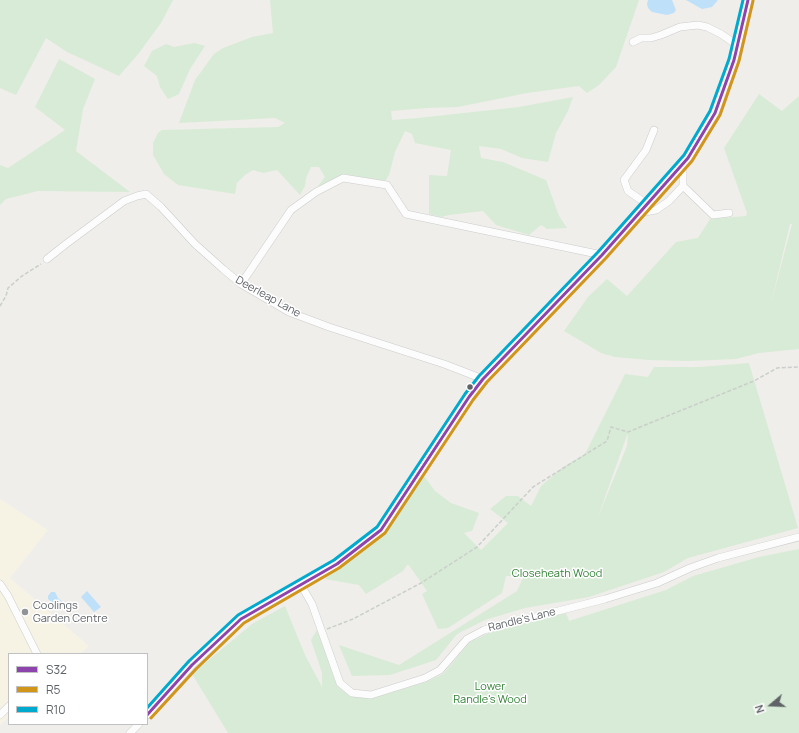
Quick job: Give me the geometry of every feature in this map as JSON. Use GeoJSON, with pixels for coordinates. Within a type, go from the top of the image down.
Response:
{"type":"FeatureCollection","features":[{"type":"Feature","properties":{"kind":"street"},"geometry":{"type":"LineString","coordinates":[[148,714],[192,665],[241,619],[337,564],[381,530],[464,403],[484,379],[602,255],[688,158],[715,114],[734,60],[748,0]]}},
{"type":"Feature","properties":{"kind":"street"},"geometry":{"type":"LineString","coordinates":[[633,42],[642,38],[650,38],[661,35],[680,27],[698,25],[712,29],[737,45]]}},
{"type":"Feature","properties":{"kind":"street"},"geometry":{"type":"LineString","coordinates":[[647,204],[628,191],[624,180],[646,150],[654,130]]}},
{"type":"Feature","properties":{"kind":"street"},"geometry":{"type":"LineString","coordinates":[[639,213],[656,210],[669,201],[683,186],[683,163]]}},
{"type":"Feature","properties":{"kind":"street"},"geometry":{"type":"LineString","coordinates":[[241,284],[291,210],[316,192],[343,178],[386,185],[406,214],[602,255]]}},
{"type":"Feature","properties":{"kind":"street"},"geometry":{"type":"LineString","coordinates":[[683,186],[713,215],[730,213]]}},
{"type":"Feature","properties":{"kind":"street","name":"Deerleap Lane"},"geometry":{"type":"LineString","coordinates":[[47,259],[124,201],[146,194],[161,207],[194,244],[241,284],[296,314],[328,327],[444,364],[484,379]]}},
{"type":"Feature","properties":{"kind":"street","name":"Randle's Lane"},"geometry":{"type":"LineString","coordinates":[[301,585],[312,604],[340,683],[352,693],[371,695],[425,678],[440,670],[467,639],[484,630],[605,600],[657,583],[690,568],[718,558],[799,537]]}},
{"type":"Feature","properties":{"kind":"street"},"geometry":{"type":"LineString","coordinates":[[0,584],[8,596],[36,653]]}},
{"type":"Feature","properties":{"kind":"street"},"geometry":{"type":"LineString","coordinates":[[0,715],[8,707]]}},
{"type":"Feature","properties":{"kind":"street"},"geometry":{"type":"LineString","coordinates":[[130,733],[137,725]]}},
{"type":"Feature","properties":{"kind":"path"},"geometry":{"type":"LineString","coordinates":[[0,306],[6,296],[8,288],[22,276],[47,259]]}},
{"type":"Feature","properties":{"kind":"path"},"geometry":{"type":"LineString","coordinates":[[322,631],[353,619],[421,583],[477,547],[533,487],[607,441],[611,427],[628,432],[754,381],[777,368],[799,367]]}},
{"type":"Feature","properties":{"kind":"shaded area","name":"Coolings Garden Centre"},"geometry":{"type":"Polygon","coordinates":[[[0,499],[48,530],[10,578],[89,646],[81,653],[8,653],[8,718],[0,725],[0,499]]]}},
{"type":"Feature","properties":{"kind":"green space"},"geometry":{"type":"Polygon","coordinates":[[[0,0],[173,0],[161,23],[139,53],[119,76],[67,52],[46,38],[16,95],[0,88],[0,0]]]}},
{"type":"Feature","properties":{"kind":"green space"},"geometry":{"type":"Polygon","coordinates":[[[270,0],[639,0],[616,67],[599,85],[587,93],[579,86],[527,93],[458,107],[391,111],[392,120],[418,118],[519,107],[573,97],[568,111],[556,133],[548,162],[522,158],[501,149],[479,146],[481,158],[503,162],[546,180],[559,216],[567,228],[547,229],[541,225],[529,235],[496,225],[483,211],[441,217],[429,214],[429,175],[447,176],[451,150],[415,143],[412,134],[405,131],[395,152],[389,175],[385,181],[344,174],[317,187],[325,177],[319,167],[311,167],[306,178],[305,186],[300,195],[277,170],[263,173],[253,170],[237,183],[235,194],[178,185],[164,174],[153,155],[153,143],[158,133],[162,130],[278,127],[285,123],[275,118],[179,123],[195,80],[214,54],[223,48],[252,37],[273,33],[270,0]]]}},
{"type":"Feature","properties":{"kind":"green space"},"geometry":{"type":"Polygon","coordinates":[[[194,43],[205,46],[190,69],[179,94],[168,99],[160,87],[157,76],[144,66],[152,51],[166,44],[174,47],[194,43]]]}},
{"type":"Feature","properties":{"kind":"green space"},"geometry":{"type":"Polygon","coordinates":[[[59,59],[95,79],[83,109],[76,151],[130,192],[38,191],[6,199],[0,205],[0,165],[8,168],[65,130],[35,107],[59,59]]]}},
{"type":"Feature","properties":{"kind":"green space"},"geometry":{"type":"Polygon","coordinates":[[[759,94],[782,111],[799,96],[799,349],[759,353],[736,359],[688,361],[649,360],[615,357],[601,353],[564,331],[588,297],[607,279],[627,296],[676,242],[698,238],[710,219],[746,216],[747,213],[724,148],[759,94]],[[790,224],[770,307],[792,224],[790,224]]]}},
{"type":"Feature","properties":{"kind":"green space","name":"Closeheath Wood"},"geometry":{"type":"Polygon","coordinates":[[[749,363],[798,528],[688,558],[664,572],[589,597],[525,608],[485,620],[457,634],[436,660],[390,675],[352,676],[339,645],[399,665],[517,591],[524,576],[506,576],[502,593],[448,628],[438,629],[422,594],[427,591],[408,564],[403,571],[366,594],[359,585],[325,579],[328,573],[384,530],[422,473],[435,491],[451,503],[479,513],[472,531],[464,533],[481,550],[508,523],[490,509],[506,496],[518,496],[531,506],[541,486],[563,467],[585,454],[625,374],[648,377],[654,367],[700,367],[749,363]],[[628,435],[598,517],[627,446],[628,435]]]}},
{"type":"Feature","properties":{"kind":"green space","name":"Lower Randle's Wood"},"geometry":{"type":"Polygon","coordinates":[[[799,549],[799,733],[228,733],[192,674],[252,624],[285,606],[305,655],[322,687],[322,673],[311,640],[317,630],[337,686],[350,696],[370,699],[426,682],[443,674],[470,642],[489,633],[566,613],[569,621],[666,590],[693,576],[759,557],[799,549]]]}},
{"type":"Feature","properties":{"kind":"water"},"geometry":{"type":"Polygon","coordinates":[[[648,0],[672,0],[676,10],[674,13],[667,15],[652,12],[648,8],[648,0]]]}},
{"type":"Feature","properties":{"kind":"water"},"geometry":{"type":"Polygon","coordinates":[[[686,0],[718,0],[712,7],[702,9],[686,0]]]}},
{"type":"Feature","properties":{"kind":"water"},"geometry":{"type":"Polygon","coordinates":[[[87,591],[101,607],[94,612],[81,597],[87,591]]]}},
{"type":"Feature","properties":{"kind":"water"},"geometry":{"type":"Polygon","coordinates":[[[51,592],[55,592],[58,598],[65,604],[59,608],[54,607],[52,602],[48,599],[51,592]]]}},
{"type":"Feature","properties":{"kind":"transit line","name":"R10"},"geometry":{"type":"LineString","coordinates":[[148,707],[189,661],[238,615],[334,560],[377,527],[465,394],[479,376],[598,252],[684,155],[710,111],[729,59],[743,0]]}},
{"type":"Feature","properties":{"kind":"transit line","name":"S32"},"geometry":{"type":"LineString","coordinates":[[148,714],[192,665],[241,619],[337,564],[381,530],[469,397],[483,379],[602,255],[688,158],[715,113],[734,60],[748,0]]}},
{"type":"Feature","properties":{"kind":"transit line","name":"R5"},"geometry":{"type":"LineString","coordinates":[[151,718],[196,669],[244,623],[339,568],[385,533],[473,400],[487,382],[606,258],[692,161],[720,115],[739,61],[753,1]]}},
{"type":"Feature","properties":{"kind":"place","name":"Coolings Garden Centre"},"geometry":{"type":"Point","coordinates":[25,612]}}]}
